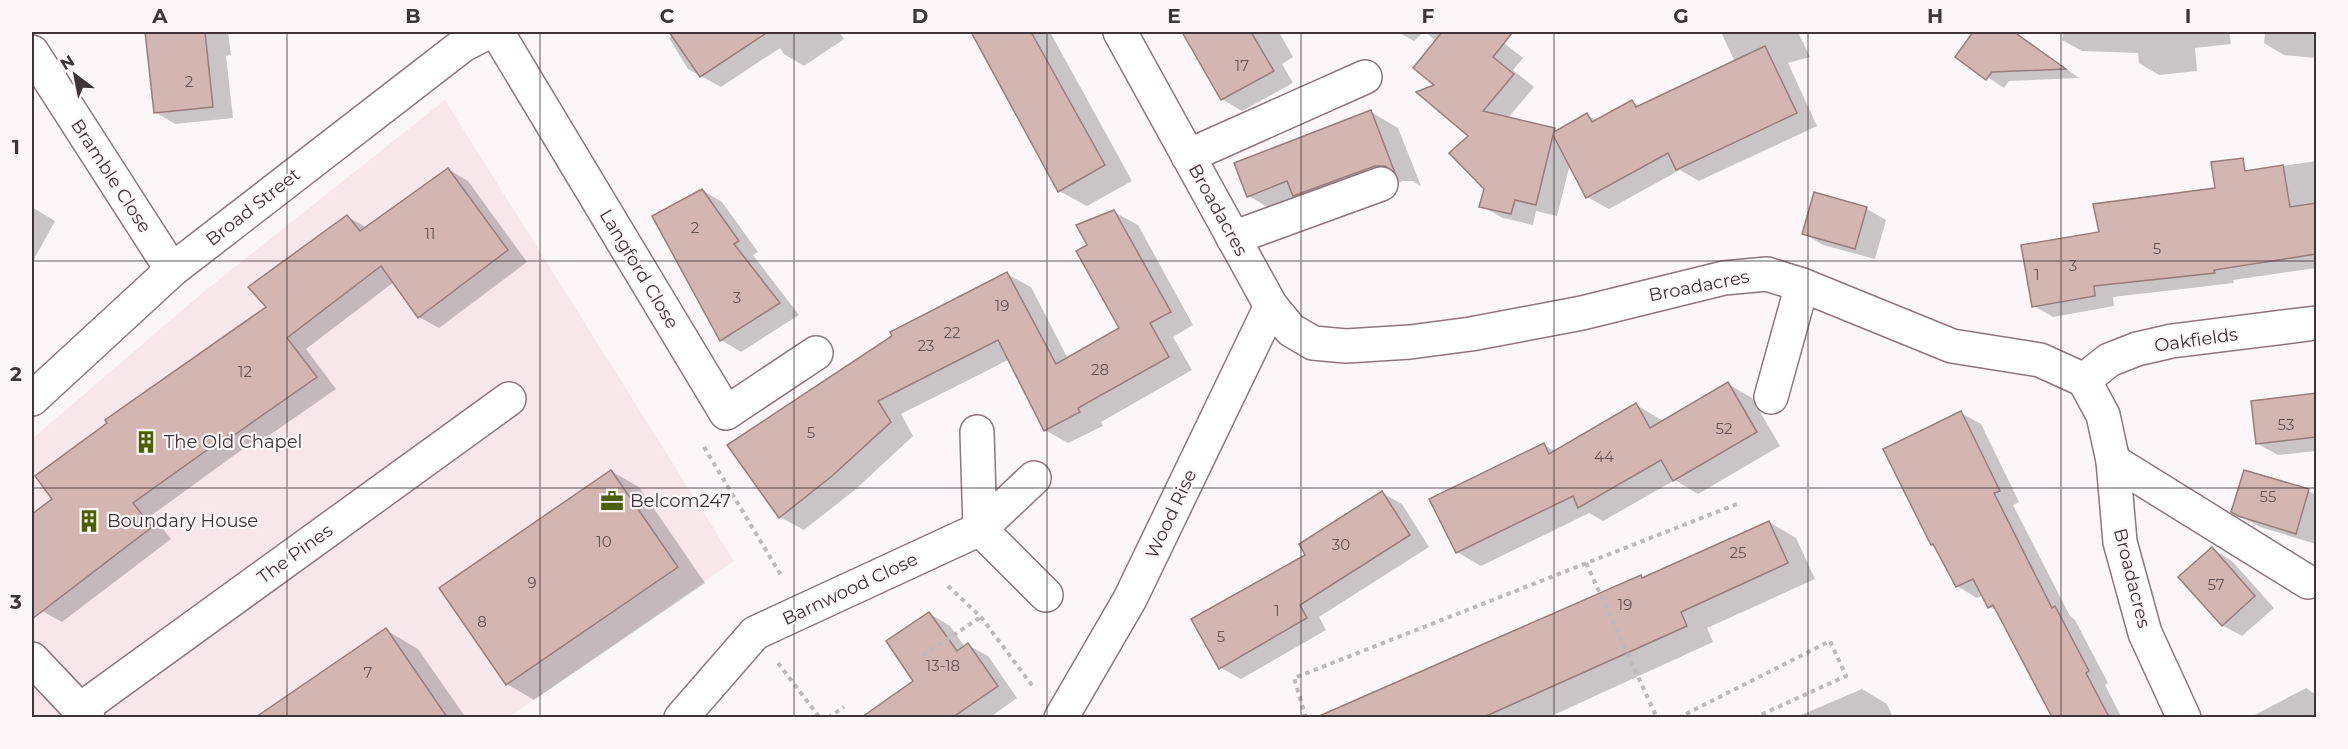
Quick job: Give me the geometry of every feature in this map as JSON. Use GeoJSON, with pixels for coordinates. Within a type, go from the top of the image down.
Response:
{"type":"FeatureCollection","features":[{"type":"Feature","properties":{"kind":"street","name":"Broad Street"},"geometry":{"type":"LineString","coordinates":[[32,399],[172,270],[463,45],[488,32]]}},
{"type":"Feature","properties":{"kind":"street","name":"Langford Close"},"geometry":{"type":"LineString","coordinates":[[497,32],[726,413],[816,353]]}},
{"type":"Feature","properties":{"kind":"street","name":"Broadacres"},"geometry":{"type":"LineString","coordinates":[[1120,32],[1271,306],[1291,330],[1313,343],[1346,346],[1410,342],[1471,334],[1582,313],[1724,278],[1767,274],[1802,285],[1952,346],[2040,360],[2084,380],[2103,415],[2113,461],[2120,542],[2145,633],[2184,717]]}},
{"type":"Feature","properties":{"kind":"street","name":"Bramble Close"},"geometry":{"type":"LineString","coordinates":[[32,52],[172,270]]}},
{"type":"Feature","properties":{"kind":"street"},"geometry":{"type":"LineString","coordinates":[[1188,156],[1365,77]]}},
{"type":"Feature","properties":{"kind":"street"},"geometry":{"type":"LineString","coordinates":[[1233,238],[1381,184]]}},
{"type":"Feature","properties":{"kind":"street"},"geometry":{"type":"LineString","coordinates":[[1772,397],[1802,285]]}},
{"type":"Feature","properties":{"kind":"street","name":"Wood Rise"},"geometry":{"type":"LineString","coordinates":[[1060,717],[1130,599],[1271,306]]}},
{"type":"Feature","properties":{"kind":"street","name":"Oakfields"},"geometry":{"type":"LineString","coordinates":[[2084,380],[2109,360],[2137,349],[2172,341],[2316,323]]}},
{"type":"Feature","properties":{"kind":"street","name":"The Pines"},"geometry":{"type":"LineString","coordinates":[[32,659],[85,713],[509,399]]}},
{"type":"Feature","properties":{"kind":"street"},"geometry":{"type":"LineString","coordinates":[[977,432],[980,529],[1046,595]]}},
{"type":"Feature","properties":{"kind":"street"},"geometry":{"type":"LineString","coordinates":[[2113,461],[2308,582]]}},
{"type":"Feature","properties":{"kind":"street","name":"Barnwood Close"},"geometry":{"type":"LineString","coordinates":[[681,717],[755,633],[980,529],[1034,478]]}},
{"type":"Feature","properties":{"kind":"path"},"geometry":{"type":"LineString","coordinates":[[1306,717],[1294,678],[1737,504]]}},
{"type":"Feature","properties":{"kind":"path"},"geometry":{"type":"LineString","coordinates":[[919,558],[981,617],[1035,690]]}},
{"type":"Feature","properties":{"kind":"path"},"geometry":{"type":"LineString","coordinates":[[1586,563],[1657,717]]}},
{"type":"Feature","properties":{"kind":"path"},"geometry":{"type":"LineString","coordinates":[[923,655],[981,617]]}},
{"type":"Feature","properties":{"kind":"path"},"geometry":{"type":"LineString","coordinates":[[755,633],[820,717]]}},
{"type":"Feature","properties":{"kind":"path"},"geometry":{"type":"LineString","coordinates":[[1678,717],[1830,641],[1846,676],[1754,717]]}},
{"type":"Feature","properties":{"kind":"path"},"geometry":{"type":"LineString","coordinates":[[828,717],[844,707]]}},
{"type":"Feature","properties":{"kind":"shaded area"},"geometry":{"type":"Polygon","coordinates":[[[445,100],[734,561],[509,717],[32,718],[32,439],[207,289],[445,100]]]}},
{"type":"Feature","properties":{"kind":"building"},"geometry":{"type":"Polygon","coordinates":[[[145,32],[205,32],[213,107],[154,113],[145,32]]]}},
{"type":"Feature","properties":{"kind":"building"},"geometry":{"type":"Polygon","coordinates":[[[669,32],[768,32],[700,77],[669,32]]]}},
{"type":"Feature","properties":{"kind":"building"},"geometry":{"type":"Polygon","coordinates":[[[971,32],[1031,32],[1105,165],[1058,192],[971,32]]]}},
{"type":"Feature","properties":{"kind":"building"},"geometry":{"type":"Polygon","coordinates":[[[1182,32],[1251,32],[1274,71],[1221,100],[1182,32]]]}},
{"type":"Feature","properties":{"kind":"building"},"geometry":{"type":"Polygon","coordinates":[[[1442,32],[1513,32],[1493,57],[1514,74],[1483,111],[1555,128],[1554,132],[1587,113],[1592,122],[1632,100],[1636,107],[1765,46],[1797,113],[1676,170],[1668,153],[1586,198],[1553,135],[1536,205],[1515,200],[1511,214],[1479,207],[1484,189],[1449,153],[1468,136],[1416,92],[1434,85],[1413,68],[1442,32]]]}},
{"type":"Feature","properties":{"kind":"building"},"geometry":{"type":"Polygon","coordinates":[[[1973,32],[2014,32],[2066,69],[1992,72],[1986,80],[1955,57],[1973,32]]]}},
{"type":"Feature","properties":{"kind":"building"},"geometry":{"type":"Polygon","coordinates":[[[1371,110],[1395,173],[1385,166],[1375,166],[1293,196],[1287,181],[1247,197],[1234,163],[1371,110]]]}},
{"type":"Feature","properties":{"kind":"building"},"geometry":{"type":"Polygon","coordinates":[[[2243,158],[2245,171],[2283,165],[2290,207],[2316,203],[2316,254],[2214,270],[2215,273],[2094,286],[2095,296],[2032,307],[2021,245],[2099,232],[2093,204],[2215,188],[2211,162],[2243,158]]]}},
{"type":"Feature","properties":{"kind":"building"},"geometry":{"type":"Polygon","coordinates":[[[448,168],[508,250],[418,318],[381,266],[287,338],[317,377],[230,438],[228,435],[133,503],[152,527],[32,619],[32,514],[52,499],[35,476],[107,423],[105,420],[266,307],[248,287],[347,215],[360,231],[448,168]]]}},
{"type":"Feature","properties":{"kind":"building"},"geometry":{"type":"Polygon","coordinates":[[[702,189],[739,241],[734,244],[780,303],[720,341],[652,216],[702,189]]]}},
{"type":"Feature","properties":{"kind":"building"},"geometry":{"type":"Polygon","coordinates":[[[1814,192],[1867,207],[1855,249],[1802,234],[1814,192]]]}},
{"type":"Feature","properties":{"kind":"building"},"geometry":{"type":"Polygon","coordinates":[[[1114,210],[1171,312],[1150,323],[1169,357],[1078,408],[1080,412],[1044,431],[998,340],[878,401],[891,422],[832,476],[779,518],[727,445],[892,336],[890,332],[1007,272],[1056,364],[1119,328],[1076,251],[1087,245],[1076,225],[1114,210]]]}},
{"type":"Feature","properties":{"kind":"building"},"geometry":{"type":"Polygon","coordinates":[[[1728,382],[1757,432],[1673,481],[1661,460],[1578,508],[1573,496],[1456,553],[1429,499],[1544,443],[1549,454],[1636,403],[1650,428],[1728,382]]]}},
{"type":"Feature","properties":{"kind":"building"},"geometry":{"type":"Polygon","coordinates":[[[2316,393],[2316,437],[2256,444],[2251,401],[2316,393]]]}},
{"type":"Feature","properties":{"kind":"building"},"geometry":{"type":"Polygon","coordinates":[[[1961,411],[2000,491],[1994,493],[2052,608],[2055,606],[2089,671],[2086,673],[2109,717],[2052,717],[1993,605],[1988,608],[1973,579],[1956,587],[1933,544],[1931,545],[1883,449],[1961,411]]]}},
{"type":"Feature","properties":{"kind":"building"},"geometry":{"type":"Polygon","coordinates":[[[611,470],[678,567],[506,685],[439,588],[611,470]]]}},
{"type":"Feature","properties":{"kind":"building"},"geometry":{"type":"Polygon","coordinates":[[[2244,470],[2309,489],[2296,534],[2231,512],[2244,470]]]}},
{"type":"Feature","properties":{"kind":"building"},"geometry":{"type":"Polygon","coordinates":[[[1382,491],[1410,535],[1300,605],[1307,618],[1219,669],[1191,619],[1305,555],[1299,544],[1382,491]]]}},
{"type":"Feature","properties":{"kind":"building"},"geometry":{"type":"Polygon","coordinates":[[[1769,521],[1788,563],[1681,612],[1687,626],[1484,717],[1317,717],[1641,575],[1642,578],[1769,521]]]}},
{"type":"Feature","properties":{"kind":"building"},"geometry":{"type":"Polygon","coordinates":[[[2212,547],[2255,596],[2222,626],[2178,577],[2212,547]]]}},
{"type":"Feature","properties":{"kind":"building"},"geometry":{"type":"Polygon","coordinates":[[[929,612],[957,651],[968,643],[998,686],[953,717],[862,717],[913,681],[886,641],[929,612]]]}},
{"type":"Feature","properties":{"kind":"building"},"geometry":{"type":"Polygon","coordinates":[[[386,628],[447,717],[256,717],[386,628]]]}},
{"type":"Feature","properties":{"kind":"place","name":"The Old Chapel"},"geometry":{"type":"Point","coordinates":[146,442]}},
{"type":"Feature","properties":{"kind":"place","name":"Belcom247"},"geometry":{"type":"Point","coordinates":[612,501]}},
{"type":"Feature","properties":{"kind":"place","name":"Boundary House"},"geometry":{"type":"Point","coordinates":[89,521]}}]}
